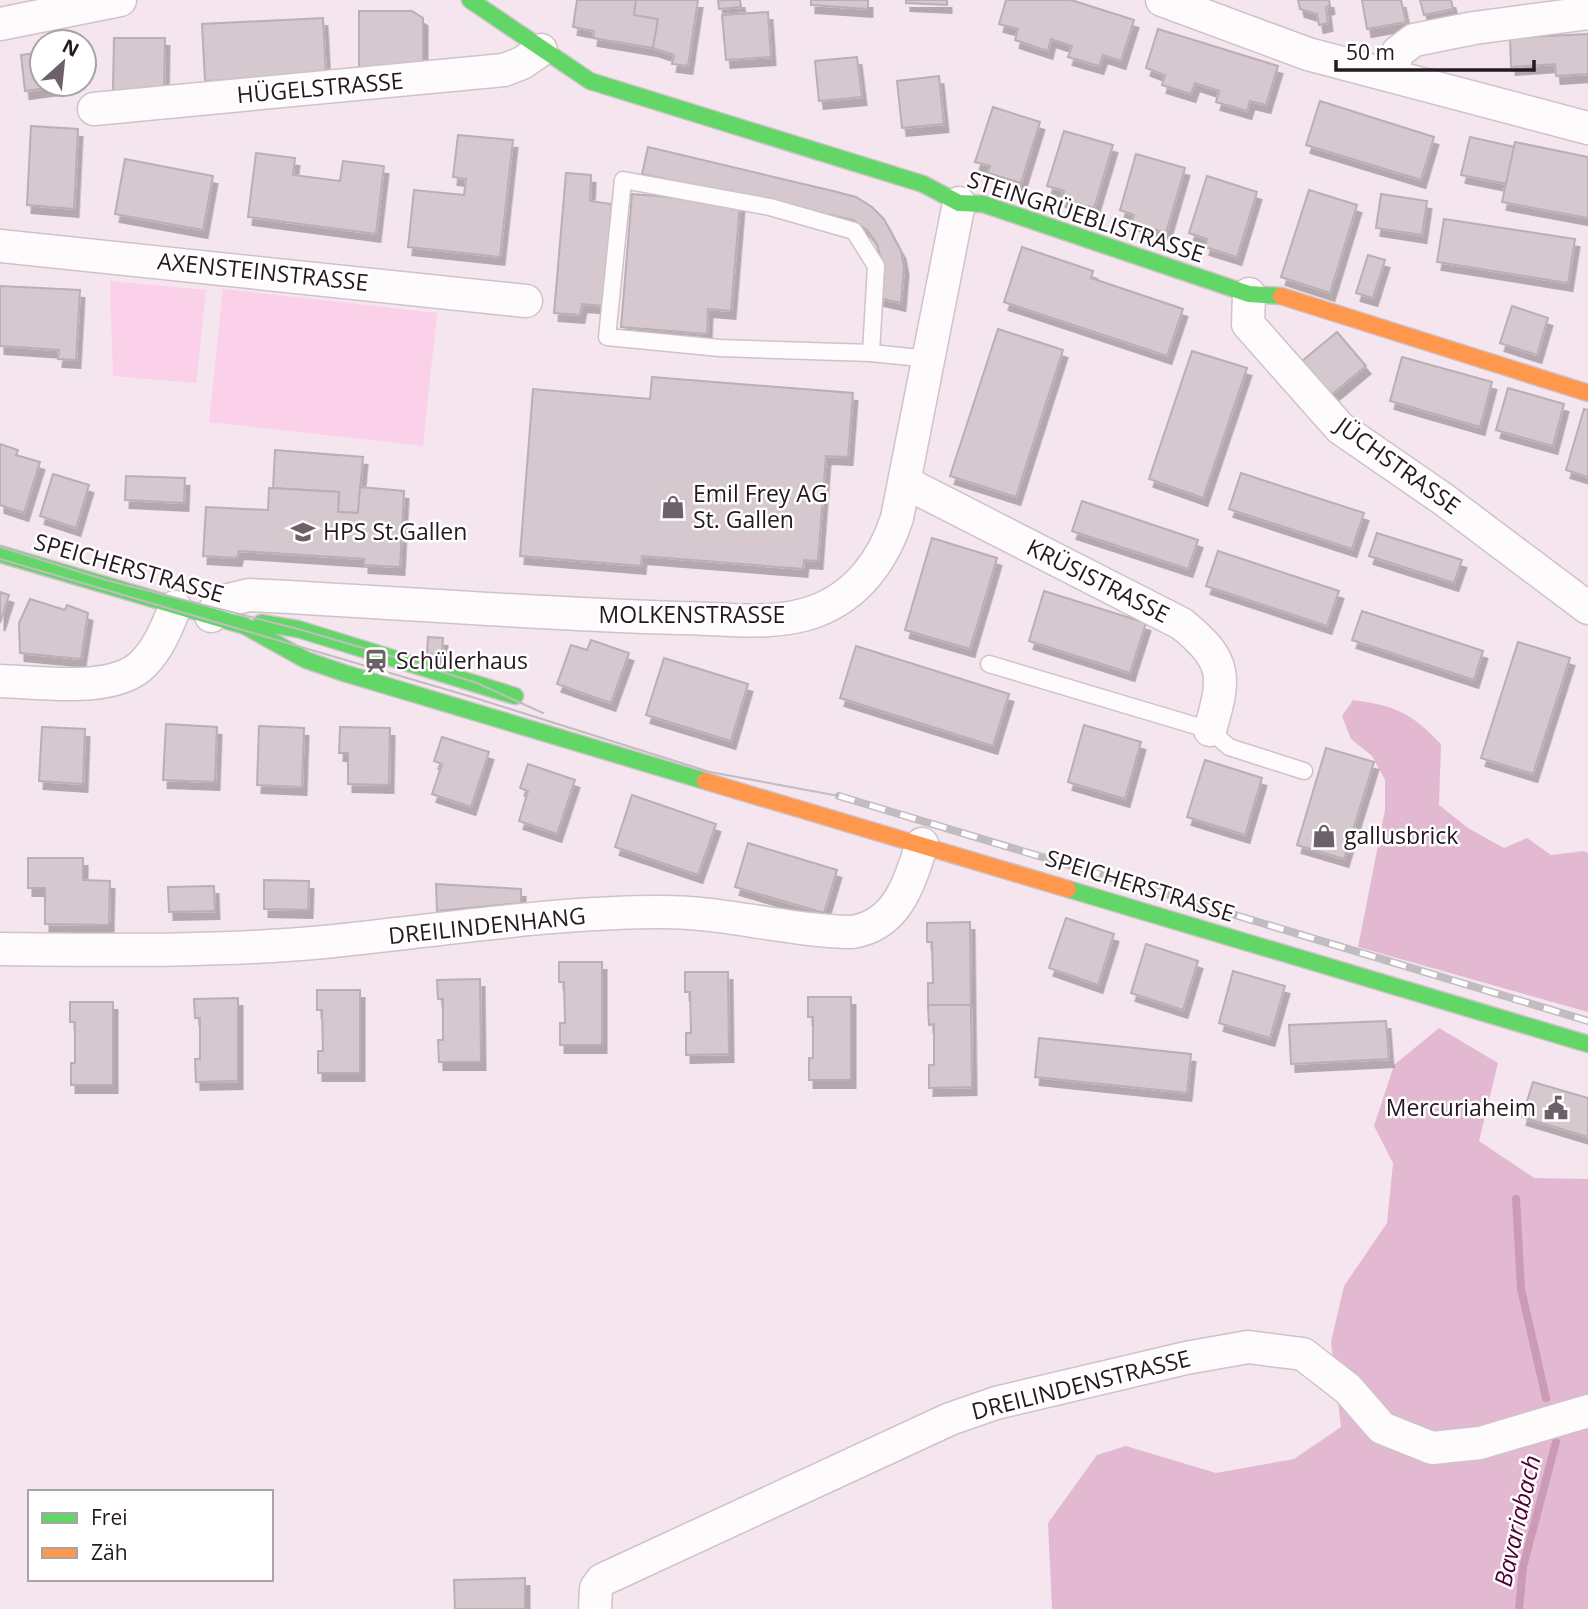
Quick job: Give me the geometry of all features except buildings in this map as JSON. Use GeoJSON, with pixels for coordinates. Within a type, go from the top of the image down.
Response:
{"type":"FeatureCollection","features":[{"type":"Feature","properties":{"kind":"main road","name":"STEINGRÜEBLISTRASSE"},"geometry":{"type":"LineString","coordinates":[[470,0],[590,81],[934,187],[959,203],[983,204],[1249,294],[1289,297],[1588,393]]}},
{"type":"Feature","properties":{"kind":"main road","name":"SPEICHERSTRASSE"},"geometry":{"type":"LineString","coordinates":[[0,554],[245,626],[306,660],[625,759],[679,771],[1588,1044]]}},
{"type":"Feature","properties":{"kind":"main road","name":"SPEICHERSTRASSE"},"geometry":{"type":"LineString","coordinates":[[245,626],[268,622],[298,629],[533,702]]}},
{"type":"Feature","properties":{"kind":"main road","name":"SPEICHERSTRASSE"},"geometry":{"type":"LineString","coordinates":[[617,738],[679,771]]}},
{"type":"Feature","properties":{"kind":"street"},"geometry":{"type":"LineString","coordinates":[[0,24],[120,0]]}},
{"type":"Feature","properties":{"kind":"street"},"geometry":{"type":"LineString","coordinates":[[1161,0],[1308,54],[1588,128]]}},
{"type":"Feature","properties":{"kind":"street"},"geometry":{"type":"LineString","coordinates":[[1390,75],[1398,52],[1414,40],[1474,28],[1588,13]]}},
{"type":"Feature","properties":{"kind":"street","name":"HÜGELSTRASSE"},"geometry":{"type":"LineString","coordinates":[[94,109],[504,70],[522,63],[541,50]]}},
{"type":"Feature","properties":{"kind":"street","name":"MOLKENSTRASSE"},"geometry":{"type":"LineString","coordinates":[[211,616],[220,602],[249,595],[629,617],[782,619],[816,611],[860,583],[890,539],[904,486],[959,203]]}},
{"type":"Feature","properties":{"kind":"street","name":"AXENSTEINSTRASSE"},"geometry":{"type":"LineString","coordinates":[[0,246],[526,301]]}},
{"type":"Feature","properties":{"kind":"street","name":"JÜCHSTRASSE"},"geometry":{"type":"LineString","coordinates":[[1249,294],[1248,324],[1340,428],[1586,600]]}},
{"type":"Feature","properties":{"kind":"street","name":"KRÜSISTRASSE"},"geometry":{"type":"LineString","coordinates":[[904,486],[918,489],[1182,624],[1209,646],[1220,670],[1218,703],[1210,730]]}},
{"type":"Feature","properties":{"kind":"street"},"geometry":{"type":"LineString","coordinates":[[0,681],[87,683],[130,674],[143,664],[158,645],[175,607]]}},
{"type":"Feature","properties":{"kind":"street","name":"DREILINDENHANG"},"geometry":{"type":"LineString","coordinates":[[0,949],[128,951],[320,942],[567,917],[651,912],[703,913],[852,932],[868,930],[893,912],[907,887],[922,844]]}},
{"type":"Feature","properties":{"kind":"street","name":"DREILINDENSTRASSE"},"geometry":{"type":"LineString","coordinates":[[595,1609],[596,1588],[602,1580],[950,1419],[996,1403],[1186,1358],[1248,1347],[1303,1354],[1348,1389],[1382,1428],[1432,1448],[1480,1443],[1588,1411]]}},
{"type":"Feature","properties":{"kind":"lane"},"geometry":{"type":"LineString","coordinates":[[871,352],[876,266],[854,231],[769,207],[623,180],[607,337],[720,348],[871,352],[930,359]]}},
{"type":"Feature","properties":{"kind":"lane"},"geometry":{"type":"LineString","coordinates":[[989,664],[1210,730],[1229,747],[1304,771]]}},
{"type":"Feature","properties":{"kind":"shaded area"},"geometry":{"type":"Polygon","coordinates":[[[110,281],[206,290],[196,383],[113,376],[110,281]]]}},
{"type":"Feature","properties":{"kind":"shaded area"},"geometry":{"type":"Polygon","coordinates":[[[223,289],[437,313],[423,446],[209,422],[223,289]]]}},
{"type":"Feature","properties":{"kind":"shaded area"},"geometry":{"type":"Polygon","coordinates":[[[1353,700],[1392,708],[1412,718],[1441,744],[1439,805],[1468,828],[1504,848],[1527,838],[1551,855],[1584,851],[1588,853],[1588,1012],[1358,947],[1385,810],[1385,780],[1372,756],[1351,739],[1342,716],[1353,700]]]}},
{"type":"Feature","properties":{"kind":"shaded area"},"geometry":{"type":"Polygon","coordinates":[[[1439,1028],[1498,1063],[1479,1141],[1534,1178],[1588,1179],[1588,1609],[1052,1609],[1048,1523],[1097,1455],[1126,1446],[1216,1473],[1294,1459],[1341,1427],[1331,1342],[1344,1286],[1387,1223],[1393,1163],[1374,1126],[1394,1065],[1439,1028]]]}},
{"type":"Feature","properties":{"kind":"waterway","name":"Bavariabach"},"geometry":{"type":"LineString","coordinates":[[1516,1199],[1521,1289],[1546,1398]]}},
{"type":"Feature","properties":{"kind":"waterway","name":"Bavariabach"},"geometry":{"type":"LineString","coordinates":[[1519,1609],[1523,1567],[1556,1442]]}},
{"type":"Feature","properties":{"kind":"tram line"},"geometry":{"type":"LineString","coordinates":[[0,547],[106,580],[298,629],[408,661],[477,683],[543,713]]}},
{"type":"Feature","properties":{"kind":"tram line"},"geometry":{"type":"LineString","coordinates":[[0,559],[472,697],[710,772],[839,796]]}},
{"type":"Feature","properties":{"kind":"railway"},"geometry":{"type":"LineString","coordinates":[[839,796],[1588,1021]]}},
{"type":"Feature","properties":{"kind":"traffic: fast"},"geometry":{"type":"LineString","coordinates":[[470,0],[590,81],[923,184],[959,203],[983,204],[1249,294],[1281,296]]}},
{"type":"Feature","properties":{"kind":"traffic: fast"},"geometry":{"type":"LineString","coordinates":[[0,554],[245,626],[306,660],[344,673],[705,781]]}},
{"type":"Feature","properties":{"kind":"traffic: fast"},"geometry":{"type":"LineString","coordinates":[[261,623],[298,629],[515,696]]}},
{"type":"Feature","properties":{"kind":"traffic: fast"},"geometry":{"type":"LineString","coordinates":[[1068,889],[1588,1044]]}},
{"type":"Feature","properties":{"kind":"traffic: slow"},"geometry":{"type":"LineString","coordinates":[[1281,296],[1588,393]]}},
{"type":"Feature","properties":{"kind":"traffic: slow"},"geometry":{"type":"LineString","coordinates":[[705,781],[1068,889]]}},
{"type":"Feature","properties":{"kind":"place","name":"Emil Frey AG St. Gallen"},"geometry":{"type":"Point","coordinates":[673,507]}},
{"type":"Feature","properties":{"kind":"place","name":"HPS St.Gallen"},"geometry":{"type":"Point","coordinates":[303,532]}},
{"type":"Feature","properties":{"kind":"place","name":"Schülerhaus"},"geometry":{"type":"Point","coordinates":[376,661]}},
{"type":"Feature","properties":{"kind":"place","name":"gallusbrick"},"geometry":{"type":"Point","coordinates":[1324,836]}},
{"type":"Feature","properties":{"kind":"place","name":"Mercuriaheim"},"geometry":{"type":"Point","coordinates":[1556,1108]}}]}
